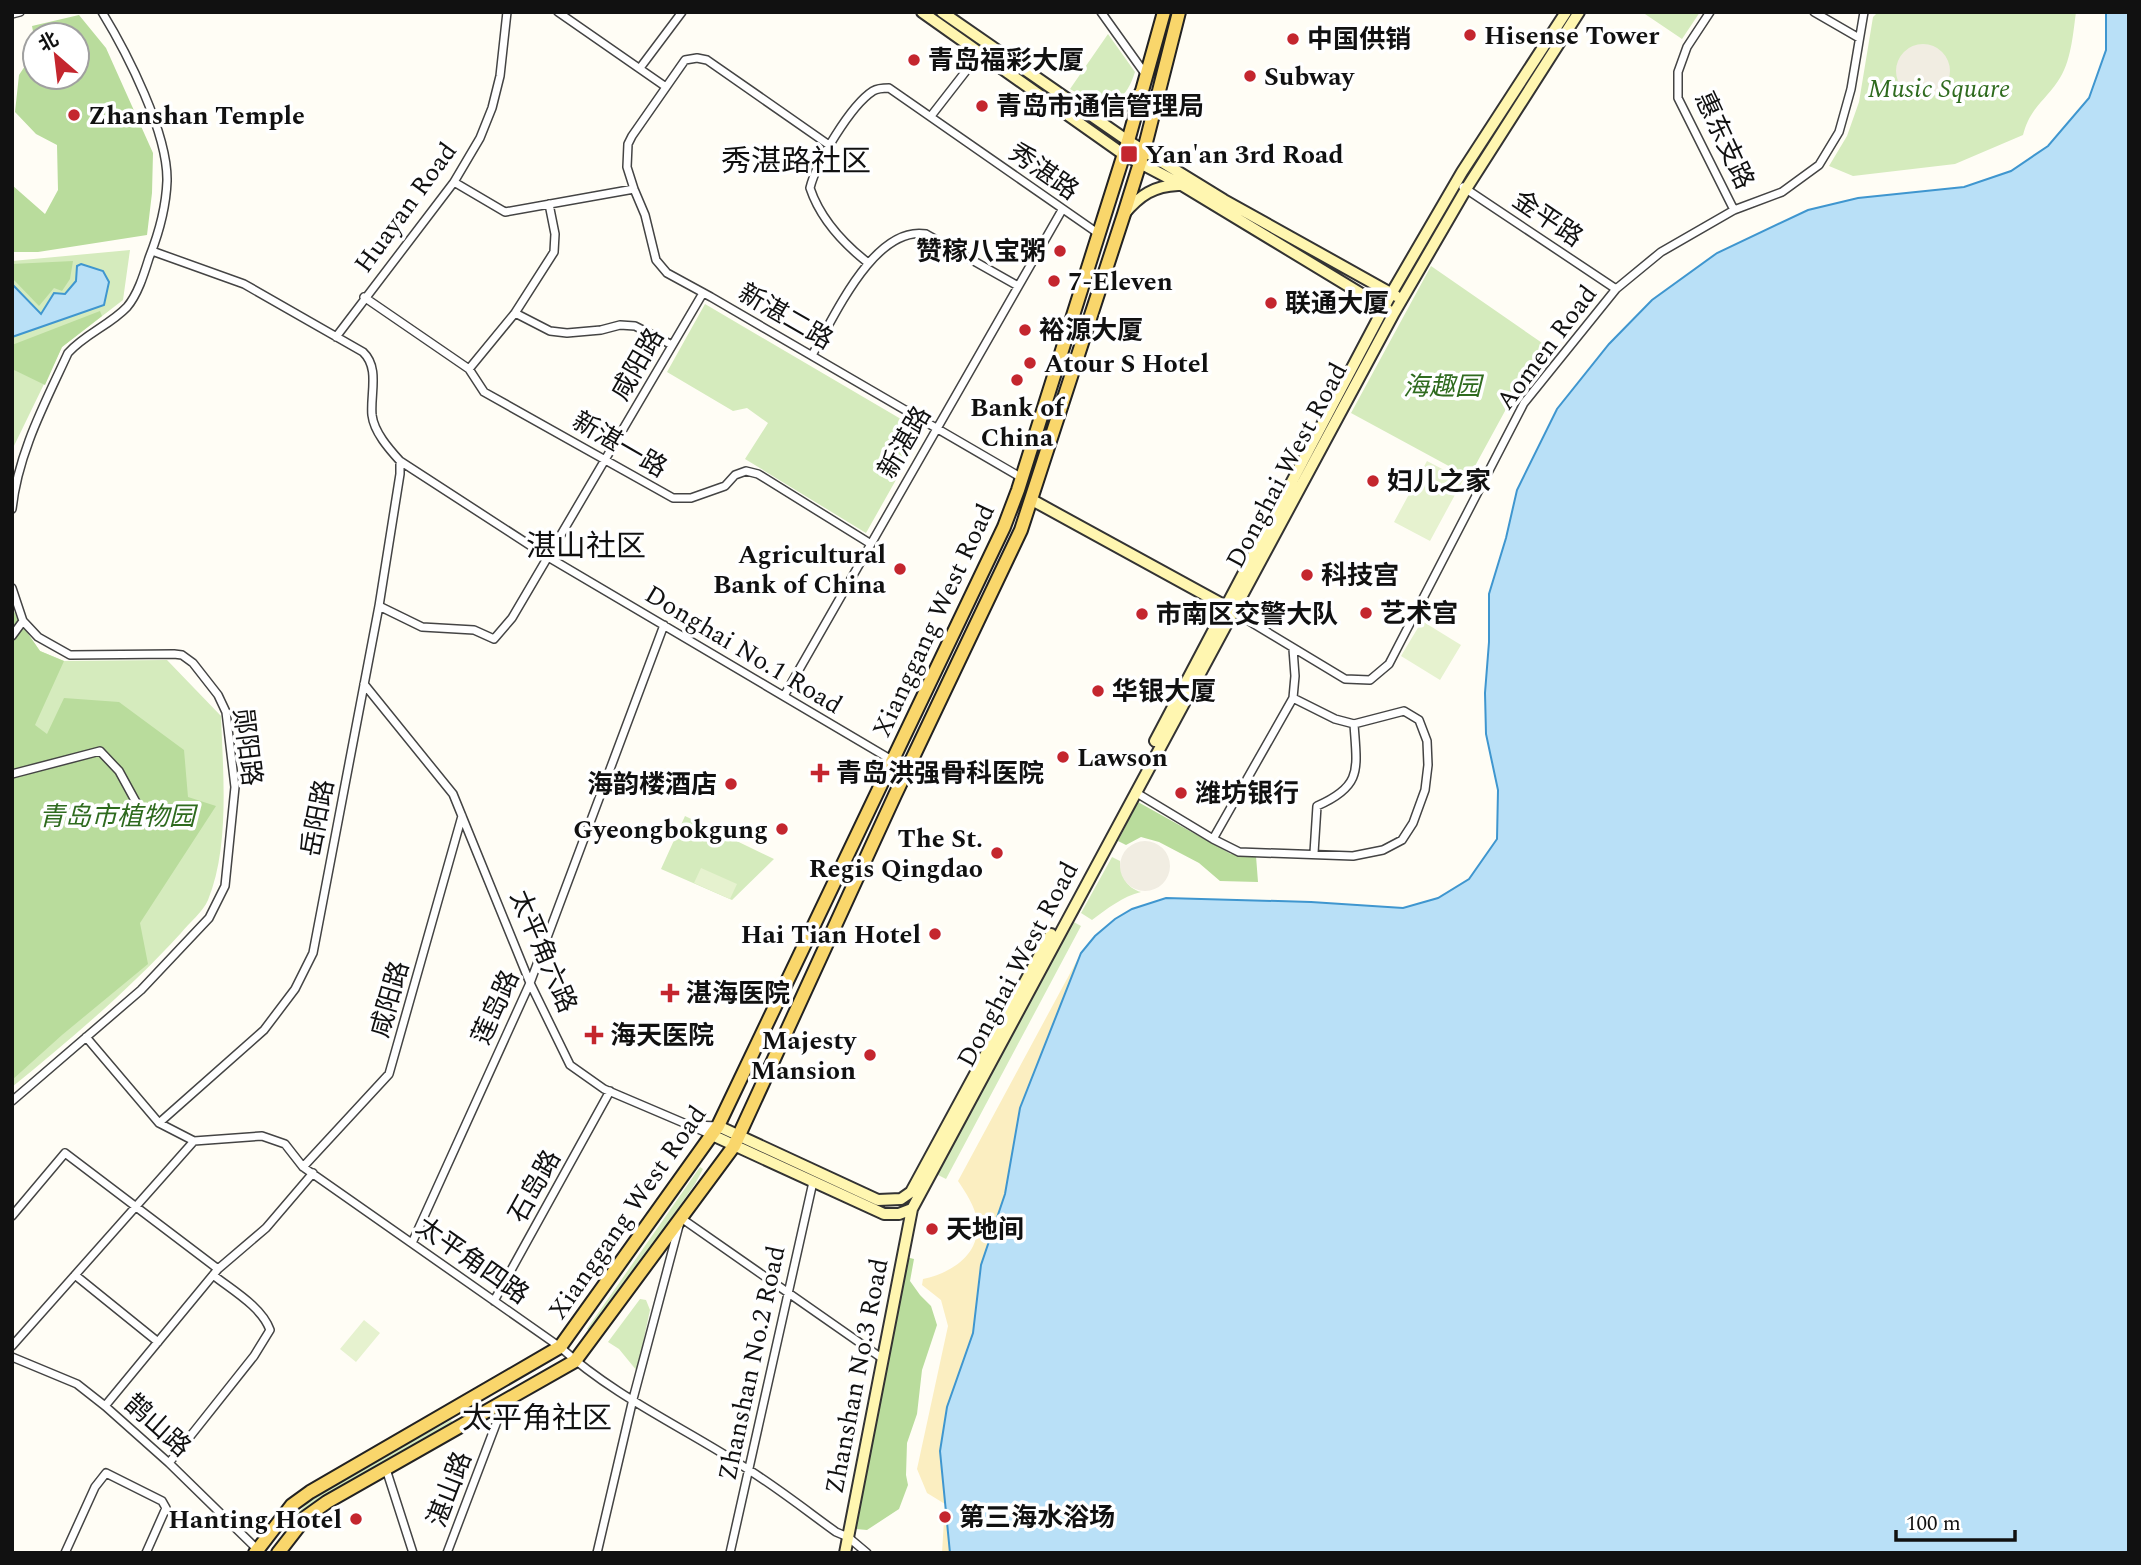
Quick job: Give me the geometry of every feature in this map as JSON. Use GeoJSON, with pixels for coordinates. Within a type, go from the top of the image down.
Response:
{"type":"FeatureCollection","features":[{"type":"Feature","properties":{"kind":"main road"},"geometry":{"type":"LineString","coordinates":[[922,12],[1123,154],[1180,184],[1389,310]]}},
{"type":"Feature","properties":{"kind":"main road"},"geometry":{"type":"LineString","coordinates":[[942,12],[1128,141],[1224,200],[1402,300]]}},
{"type":"Feature","properties":{"kind":"main road","name":"Xianggang West Road"},"geometry":{"type":"LineString","coordinates":[[258,1552],[292,1505],[310,1492],[561,1347],[715,1130],[1004,527],[1022,478],[1128,141],[1164,12]]}},
{"type":"Feature","properties":{"kind":"main road","name":"Xianggang West Road"},"geometry":{"type":"LineString","coordinates":[[278,1553],[306,1517],[327,1502],[575,1361],[737,1142],[907,768],[1021,530],[1125,214],[1179,12]]}},
{"type":"Feature","properties":{"kind":"main road","name":"Donghai West Road"},"geometry":{"type":"LineString","coordinates":[[1389,310],[1402,300],[1461,186],[1566,12]]}},
{"type":"Feature","properties":{"kind":"main road","name":"Donghai West Road"},"geometry":{"type":"LineString","coordinates":[[912,1209],[1389,310],[1391,293],[1579,12]]}},
{"type":"Feature","properties":{"kind":"main road"},"geometry":{"type":"LineString","coordinates":[[1088,113],[1108,113],[1128,106],[1142,91]]}},
{"type":"Feature","properties":{"kind":"main road"},"geometry":{"type":"LineString","coordinates":[[1125,214],[1149,191],[1167,184],[1180,184]]}},
{"type":"Feature","properties":{"kind":"main road"},"geometry":{"type":"LineString","coordinates":[[1032,500],[1230,609]]}},
{"type":"Feature","properties":{"kind":"main road","name":"Donghai West Road"},"geometry":{"type":"LineString","coordinates":[[737,1142],[878,1200],[901,1199],[911,1192],[1230,609]]}},
{"type":"Feature","properties":{"kind":"main road"},"geometry":{"type":"LineString","coordinates":[[715,1130],[813,1182],[884,1213],[899,1214],[912,1209]]}},
{"type":"Feature","properties":{"kind":"main road","name":"Zhanshan No.3 Road"},"geometry":{"type":"LineString","coordinates":[[845,1553],[912,1209]]}},
{"type":"Feature","properties":{"kind":"street"},"geometry":{"type":"LineString","coordinates":[[12,14],[20,12]]}},
{"type":"Feature","properties":{"kind":"street"},"geometry":{"type":"LineString","coordinates":[[12,509],[15,482],[33,431],[68,353],[77,343],[128,306],[141,282],[164,211],[167,178],[161,137],[147,100],[102,12]]}},
{"type":"Feature","properties":{"kind":"street","name":"Huayan Road"},"geometry":{"type":"LineString","coordinates":[[335,337],[454,182],[480,138],[492,108],[500,76],[507,12]]}},
{"type":"Feature","properties":{"kind":"street"},"geometry":{"type":"LineString","coordinates":[[558,12],[666,87]]}},
{"type":"Feature","properties":{"kind":"street"},"geometry":{"type":"LineString","coordinates":[[640,68],[682,12]]}},
{"type":"Feature","properties":{"kind":"street"},"geometry":{"type":"LineString","coordinates":[[1101,12],[1146,75]]}},
{"type":"Feature","properties":{"kind":"street","name":"惠东支路"},"geometry":{"type":"LineString","coordinates":[[1710,12],[1686,47],[1678,72],[1678,97],[1734,210]]}},
{"type":"Feature","properties":{"kind":"street"},"geometry":{"type":"LineString","coordinates":[[1814,12],[1858,38]]}},
{"type":"Feature","properties":{"kind":"street","name":"Aomen Road"},"geometry":{"type":"LineString","coordinates":[[1230,609],[1345,679],[1370,680],[1389,664],[1524,403],[1616,289],[1661,253],[1734,210],[1782,192],[1819,165],[1839,132],[1851,89],[1864,12]]}},
{"type":"Feature","properties":{"kind":"street"},"geometry":{"type":"LineString","coordinates":[[931,116],[979,53]]}},
{"type":"Feature","properties":{"kind":"street","name":"新湛二路"},"geometry":{"type":"LineString","coordinates":[[829,145],[707,60],[685,60],[628,144],[627,167],[645,215],[656,260],[667,274],[1022,478]]}},
{"type":"Feature","properties":{"kind":"street","name":"秀湛路"},"geometry":{"type":"LineString","coordinates":[[829,145],[862,99],[875,88],[889,88],[1099,234]]}},
{"type":"Feature","properties":{"kind":"street"},"geometry":{"type":"LineString","coordinates":[[829,145],[814,173],[810,188],[822,213],[834,229],[867,262]]}},
{"type":"Feature","properties":{"kind":"street"},"geometry":{"type":"LineString","coordinates":[[454,182],[505,212],[634,190]]}},
{"type":"Feature","properties":{"kind":"street","name":"金平路"},"geometry":{"type":"LineString","coordinates":[[1461,186],[1616,289]]}},
{"type":"Feature","properties":{"kind":"street"},"geometry":{"type":"LineString","coordinates":[[469,369],[515,313],[554,251],[555,234],[549,204]]}},
{"type":"Feature","properties":{"kind":"street","name":"新湛路"},"geometry":{"type":"LineString","coordinates":[[784,696],[1062,210]]}},
{"type":"Feature","properties":{"kind":"street"},"geometry":{"type":"LineString","coordinates":[[812,355],[867,262],[900,237],[915,232],[939,240],[1018,286]]}},
{"type":"Feature","properties":{"kind":"street","name":"Donghai No.1 Road"},"geometry":{"type":"LineString","coordinates":[[152,251],[244,284],[368,357],[373,370],[372,417],[382,439],[400,461],[548,556],[907,768]]}},
{"type":"Feature","properties":{"kind":"street","name":"咸阳路"},"geometry":{"type":"LineString","coordinates":[[379,606],[422,627],[474,630],[494,639],[512,618],[703,293]]}},
{"type":"Feature","properties":{"kind":"street","name":"新湛一路"},"geometry":{"type":"LineString","coordinates":[[365,297],[469,369],[484,392],[673,498],[691,498],[725,486],[735,475],[746,471],[758,474],[871,544]]}},
{"type":"Feature","properties":{"kind":"street"},"geometry":{"type":"LineString","coordinates":[[515,313],[550,331],[559,332],[601,330],[620,325],[635,326],[672,345]]}},
{"type":"Feature","properties":{"kind":"street","name":"岳阳路"},"geometry":{"type":"LineString","coordinates":[[159,1123],[264,1030],[295,989],[313,953],[379,606],[401,474],[400,461]]}},
{"type":"Feature","properties":{"kind":"street"},"geometry":{"type":"LineString","coordinates":[[12,588],[23,621],[12,636]]}},
{"type":"Feature","properties":{"kind":"street","name":"郧阳路"},"geometry":{"type":"LineString","coordinates":[[12,1101],[141,990],[209,918],[225,886],[235,787],[225,707],[193,663],[182,655],[70,655],[37,637],[23,621]]}},
{"type":"Feature","properties":{"kind":"street","name":"莲岛路"},"geometry":{"type":"LineString","coordinates":[[412,1243],[530,983],[664,625]]}},
{"type":"Feature","properties":{"kind":"street"},"geometry":{"type":"LineString","coordinates":[[1213,839],[1293,698],[1293,649]]}},
{"type":"Feature","properties":{"kind":"street","name":"太平角六路"},"geometry":{"type":"LineString","coordinates":[[364,684],[453,794],[530,983],[570,1065],[610,1091],[688,1125],[715,1130]]}},
{"type":"Feature","properties":{"kind":"street"},"geometry":{"type":"LineString","coordinates":[[1135,792],[1239,852],[1353,856],[1383,850],[1402,839],[1413,823],[1425,790],[1427,741],[1419,720],[1404,711],[1354,724],[1335,719],[1293,698]]}},
{"type":"Feature","properties":{"kind":"street"},"geometry":{"type":"LineString","coordinates":[[1314,853],[1317,806],[1349,787],[1354,777],[1354,724]]}},
{"type":"Feature","properties":{"kind":"street"},"geometry":{"type":"LineString","coordinates":[[12,774],[100,751],[119,771],[137,804]]}},
{"type":"Feature","properties":{"kind":"street","name":"咸阳路"},"geometry":{"type":"LineString","coordinates":[[303,1167],[389,1074],[462,814]]}},
{"type":"Feature","properties":{"kind":"street"},"geometry":{"type":"LineString","coordinates":[[12,1346],[194,1141],[159,1123],[86,1037]]}},
{"type":"Feature","properties":{"kind":"street","name":"石岛路"},"geometry":{"type":"LineString","coordinates":[[494,1301],[610,1091]]}},
{"type":"Feature","properties":{"kind":"street","name":"太平角四路"},"geometry":{"type":"LineString","coordinates":[[194,1141],[262,1136],[285,1144],[303,1167],[561,1347],[575,1361],[749,1470],[836,1532],[848,1537],[867,1553]]}},
{"type":"Feature","properties":{"kind":"street"},"geometry":{"type":"LineString","coordinates":[[12,1216],[65,1153],[136,1206],[216,1272],[268,1322],[270,1330],[254,1356],[169,1463]]}},
{"type":"Feature","properties":{"kind":"street"},"geometry":{"type":"LineString","coordinates":[[105,1405],[216,1272],[266,1228],[313,1173]]}},
{"type":"Feature","properties":{"kind":"street","name":"Zhanshan No.2 Road"},"geometry":{"type":"LineString","coordinates":[[730,1553],[813,1182]]}},
{"type":"Feature","properties":{"kind":"street"},"geometry":{"type":"LineString","coordinates":[[597,1553],[633,1399],[681,1218],[883,1359]]}},
{"type":"Feature","properties":{"kind":"street"},"geometry":{"type":"LineString","coordinates":[[75,1275],[158,1342]]}},
{"type":"Feature","properties":{"kind":"street","name":"鹊山路"},"geometry":{"type":"LineString","coordinates":[[12,1357],[78,1384],[105,1405],[169,1463],[258,1552]]}},
{"type":"Feature","properties":{"kind":"street","name":"湛山路"},"geometry":{"type":"LineString","coordinates":[[447,1553],[505,1401]]}},
{"type":"Feature","properties":{"kind":"street"},"geometry":{"type":"LineString","coordinates":[[386,1469],[413,1553]]}},
{"type":"Feature","properties":{"kind":"street"},"geometry":{"type":"LineString","coordinates":[[65,1553],[95,1487],[106,1473],[163,1501],[166,1508],[146,1553]]}},
{"type":"Feature","properties":{"kind":"green space"},"geometry":{"type":"Polygon","coordinates":[[[1642,12],[1700,12],[1682,39],[1642,12]]]}},
{"type":"Feature","properties":{"kind":"green space","name":"Music Square"},"geometry":{"type":"Polygon","coordinates":[[[1878,12],[2076,12],[2066,66],[2058,81],[2033,112],[2023,135],[1955,164],[1853,176],[1829,166],[1847,136],[1859,102],[1873,17],[1878,12]]]}},
{"type":"Feature","properties":{"kind":"green space","name":"Zhanshan Temple"},"geometry":{"type":"Polygon","coordinates":[[[79,15],[84,21],[53,21],[79,15]]]}},
{"type":"Feature","properties":{"kind":"green space","name":"Zhanshan Temple"},"geometry":{"type":"Polygon","coordinates":[[[91,30],[106,48],[153,153],[147,235],[38,252],[12,252],[12,185],[45,214],[58,190],[57,145],[36,134],[15,112],[21,72],[21,91],[91,91],[91,30]]]}},
{"type":"Feature","properties":{"kind":"green space"},"geometry":{"type":"Polygon","coordinates":[[[1108,34],[1135,72],[1124,94],[1109,103],[1091,100],[1070,89],[1108,34]]]}},
{"type":"Feature","properties":{"kind":"green space"},"geometry":{"type":"Polygon","coordinates":[[[130,250],[123,300],[62,347],[12,450],[12,261],[130,250]]]}},
{"type":"Feature","properties":{"kind":"green space"},"geometry":{"type":"Polygon","coordinates":[[[73,261],[70,279],[62,291],[54,288],[39,306],[12,278],[12,264],[73,261]]]}},
{"type":"Feature","properties":{"kind":"green space","name":"海趣园"},"geometry":{"type":"Polygon","coordinates":[[[1431,266],[1548,347],[1523,378],[1469,477],[1351,413],[1431,266]]]}},
{"type":"Feature","properties":{"kind":"green space"},"geometry":{"type":"Polygon","coordinates":[[[705,304],[923,432],[866,533],[745,459],[768,423],[747,408],[733,411],[667,372],[705,304]]]}},
{"type":"Feature","properties":{"kind":"green space"},"geometry":{"type":"Polygon","coordinates":[[[100,311],[102,316],[62,347],[45,385],[12,369],[12,345],[100,311]]]}},
{"type":"Feature","properties":{"kind":"green space"},"geometry":{"type":"Polygon","coordinates":[[[1427,461],[1463,480],[1430,541],[1394,522],[1427,461]]]}},
{"type":"Feature","properties":{"kind":"green space","name":"青岛市植物园"},"geometry":{"type":"Polygon","coordinates":[[[12,607],[40,651],[64,661],[167,660],[221,716],[224,809],[220,856],[215,879],[203,909],[120,994],[12,1087],[12,607]]]}},
{"type":"Feature","properties":{"kind":"green space","name":"青岛市植物园"},"geometry":{"type":"Polygon","coordinates":[[[12,607],[40,651],[64,661],[35,725],[47,734],[64,698],[119,702],[184,750],[188,797],[216,806],[140,923],[148,964],[12,1080],[12,607]]]}},
{"type":"Feature","properties":{"kind":"green space"},"geometry":{"type":"Polygon","coordinates":[[[1422,621],[1461,645],[1440,680],[1401,656],[1422,621]]]}},
{"type":"Feature","properties":{"kind":"green space"},"geometry":{"type":"Polygon","coordinates":[[[1138,802],[1231,854],[1256,856],[1258,882],[1220,881],[1199,863],[1159,842],[1141,837],[1126,845],[1118,841],[1138,802]]]}},
{"type":"Feature","properties":{"kind":"green space"},"geometry":{"type":"Polygon","coordinates":[[[685,816],[774,859],[732,900],[661,869],[685,816]]]}},
{"type":"Feature","properties":{"kind":"green space"},"geometry":{"type":"Polygon","coordinates":[[[1112,857],[1120,861],[1128,884],[1141,892],[1109,907],[1092,920],[1081,913],[1112,857]]]}},
{"type":"Feature","properties":{"kind":"green space"},"geometry":{"type":"Polygon","coordinates":[[[701,868],[737,884],[730,899],[694,883],[701,868]]]}},
{"type":"Feature","properties":{"kind":"green space"},"geometry":{"type":"Polygon","coordinates":[[[1072,921],[1081,926],[946,1179],[936,1174],[1072,921]]]}},
{"type":"Feature","properties":{"kind":"green space"},"geometry":{"type":"Polygon","coordinates":[[[700,1167],[703,1169],[695,1184],[592,1332],[587,1329],[700,1167]]]}},
{"type":"Feature","properties":{"kind":"green space"},"geometry":{"type":"Polygon","coordinates":[[[906,1257],[914,1259],[910,1281],[931,1306],[937,1325],[922,1370],[917,1414],[907,1443],[908,1485],[899,1509],[867,1530],[856,1529],[906,1257]]]}},
{"type":"Feature","properties":{"kind":"green space"},"geometry":{"type":"Polygon","coordinates":[[[640,1299],[646,1300],[650,1310],[637,1371],[619,1349],[608,1342],[640,1299]]]}},
{"type":"Feature","properties":{"kind":"green space"},"geometry":{"type":"Polygon","coordinates":[[[364,1320],[380,1333],[356,1362],[340,1349],[364,1320]]]}},
{"type":"Feature","properties":{"kind":"green space"},"geometry":{"type":"Polygon","coordinates":[[[451,1420],[454,1425],[319,1499],[294,1524],[290,1521],[316,1494],[451,1420]]]}},
{"type":"Feature","properties":{"kind":"sand"},"geometry":{"type":"Polygon","coordinates":[[[1081,953],[1020,1108],[1005,1194],[981,1265],[973,1333],[947,1407],[945,1504],[927,1493],[917,1469],[948,1326],[941,1300],[922,1285],[923,1279],[953,1267],[969,1253],[974,1244],[977,1233],[976,1215],[958,1181],[1081,953]]]}},
{"type":"Feature","properties":{"kind":"sand","name":"第三海水浴场"},"geometry":{"type":"Polygon","coordinates":[[[945,1504],[950,1553],[942,1553],[945,1504]]]}},
{"type":"Feature","properties":{"kind":"shaded area"},"geometry":{"type":"Polygon","coordinates":[[[1923,44],[1942,52],[1950,71],[1942,90],[1923,98],[1904,90],[1896,71],[1904,52],[1923,44]]]}},
{"type":"Feature","properties":{"kind":"shaded area"},"geometry":{"type":"Polygon","coordinates":[[[1145,841],[1163,848],[1170,866],[1163,884],[1145,891],[1127,884],[1120,866],[1127,848],[1145,841]]]}},
{"type":"Feature","properties":{"kind":"water"},"geometry":{"type":"Polygon","coordinates":[[[2106,12],[2129,12],[2129,1553],[950,1553],[940,1451],[947,1407],[973,1333],[981,1265],[1005,1194],[1020,1108],[1081,953],[1095,936],[1115,919],[1132,909],[1166,898],[1311,902],[1403,908],[1438,898],[1469,879],[1497,839],[1498,790],[1486,734],[1489,594],[1517,490],[1557,409],[1609,344],[1652,300],[1717,253],[1808,210],[1858,198],[1964,187],[2011,171],[2048,146],[2089,98],[2106,50],[2106,12]]]}},
{"type":"Feature","properties":{"kind":"water"},"geometry":{"type":"Polygon","coordinates":[[[81,264],[103,271],[109,282],[104,305],[12,337],[12,284],[41,314],[54,293],[65,294],[76,281],[77,266],[81,264]]]}},
{"type":"Feature","properties":{"kind":"place","name":"Hisense Tower"},"geometry":{"type":"Point","coordinates":[1470,35]}},
{"type":"Feature","properties":{"kind":"place","name":"中国供销"},"geometry":{"type":"Point","coordinates":[1293,39]}},
{"type":"Feature","properties":{"kind":"place","name":"青岛福彩大厦"},"geometry":{"type":"Point","coordinates":[914,60]}},
{"type":"Feature","properties":{"kind":"place","name":"Subway"},"geometry":{"type":"Point","coordinates":[1250,76]}},
{"type":"Feature","properties":{"kind":"place","name":"青岛市通信管理局"},"geometry":{"type":"Point","coordinates":[982,106]}},
{"type":"Feature","properties":{"kind":"place","name":"Zhanshan Temple"},"geometry":{"type":"Point","coordinates":[74,115]}},
{"type":"Feature","properties":{"kind":"place","name":"Yan'an 3rd Road"},"geometry":{"type":"Point","coordinates":[1129,154]}},
{"type":"Feature","properties":{"kind":"place","name":"赞稼八宝粥"},"geometry":{"type":"Point","coordinates":[1060,251]}},
{"type":"Feature","properties":{"kind":"place","name":"7-Eleven"},"geometry":{"type":"Point","coordinates":[1054,281]}},
{"type":"Feature","properties":{"kind":"place","name":"联通大厦"},"geometry":{"type":"Point","coordinates":[1271,303]}},
{"type":"Feature","properties":{"kind":"place","name":"裕源大厦"},"geometry":{"type":"Point","coordinates":[1025,330]}},
{"type":"Feature","properties":{"kind":"place","name":"Atour S Hotel"},"geometry":{"type":"Point","coordinates":[1030,363]}},
{"type":"Feature","properties":{"kind":"place","name":"Bank of China"},"geometry":{"type":"Point","coordinates":[1017,380]}},
{"type":"Feature","properties":{"kind":"place","name":"妇儿之家"},"geometry":{"type":"Point","coordinates":[1373,481]}},
{"type":"Feature","properties":{"kind":"place","name":"Agricultural Bank of China"},"geometry":{"type":"Point","coordinates":[900,569]}},
{"type":"Feature","properties":{"kind":"place","name":"科技宫"},"geometry":{"type":"Point","coordinates":[1307,575]}},
{"type":"Feature","properties":{"kind":"place","name":"艺术宫"},"geometry":{"type":"Point","coordinates":[1366,613]}},
{"type":"Feature","properties":{"kind":"place","name":"市南区交警大队"},"geometry":{"type":"Point","coordinates":[1142,614]}},
{"type":"Feature","properties":{"kind":"place","name":"华银大厦"},"geometry":{"type":"Point","coordinates":[1098,691]}},
{"type":"Feature","properties":{"kind":"place","name":"Lawson"},"geometry":{"type":"Point","coordinates":[1063,757]}},
{"type":"Feature","properties":{"kind":"place","name":"青岛洪强骨科医院"},"geometry":{"type":"Point","coordinates":[820,773]}},
{"type":"Feature","properties":{"kind":"place","name":"海韵楼酒店"},"geometry":{"type":"Point","coordinates":[731,784]}},
{"type":"Feature","properties":{"kind":"place","name":"潍坊银行"},"geometry":{"type":"Point","coordinates":[1181,793]}},
{"type":"Feature","properties":{"kind":"place","name":"Gyeongbokgung"},"geometry":{"type":"Point","coordinates":[782,829]}},
{"type":"Feature","properties":{"kind":"place","name":"The St. Regis Qingdao"},"geometry":{"type":"Point","coordinates":[997,853]}},
{"type":"Feature","properties":{"kind":"place","name":"Hai Tian Hotel"},"geometry":{"type":"Point","coordinates":[935,934]}},
{"type":"Feature","properties":{"kind":"place","name":"湛海医院"},"geometry":{"type":"Point","coordinates":[670,993]}},
{"type":"Feature","properties":{"kind":"place","name":"海天医院"},"geometry":{"type":"Point","coordinates":[594,1035]}},
{"type":"Feature","properties":{"kind":"place","name":"Majesty Mansion"},"geometry":{"type":"Point","coordinates":[870,1055]}},
{"type":"Feature","properties":{"kind":"place","name":"天地间"},"geometry":{"type":"Point","coordinates":[932,1229]}},
{"type":"Feature","properties":{"kind":"place","name":"第三海水浴场"},"geometry":{"type":"Point","coordinates":[945,1517]}},
{"type":"Feature","properties":{"kind":"place","name":"Hanting Hotel"},"geometry":{"type":"Point","coordinates":[356,1519]}},
{"type":"Feature","properties":{"kind":"district","name":"秀湛路社区"},"geometry":{"type":"Point","coordinates":[796,161]}},
{"type":"Feature","properties":{"kind":"district","name":"湛山社区"},"geometry":{"type":"Point","coordinates":[586,546]}},
{"type":"Feature","properties":{"kind":"district","name":"太平角社区"},"geometry":{"type":"Point","coordinates":[537,1418]}}]}
